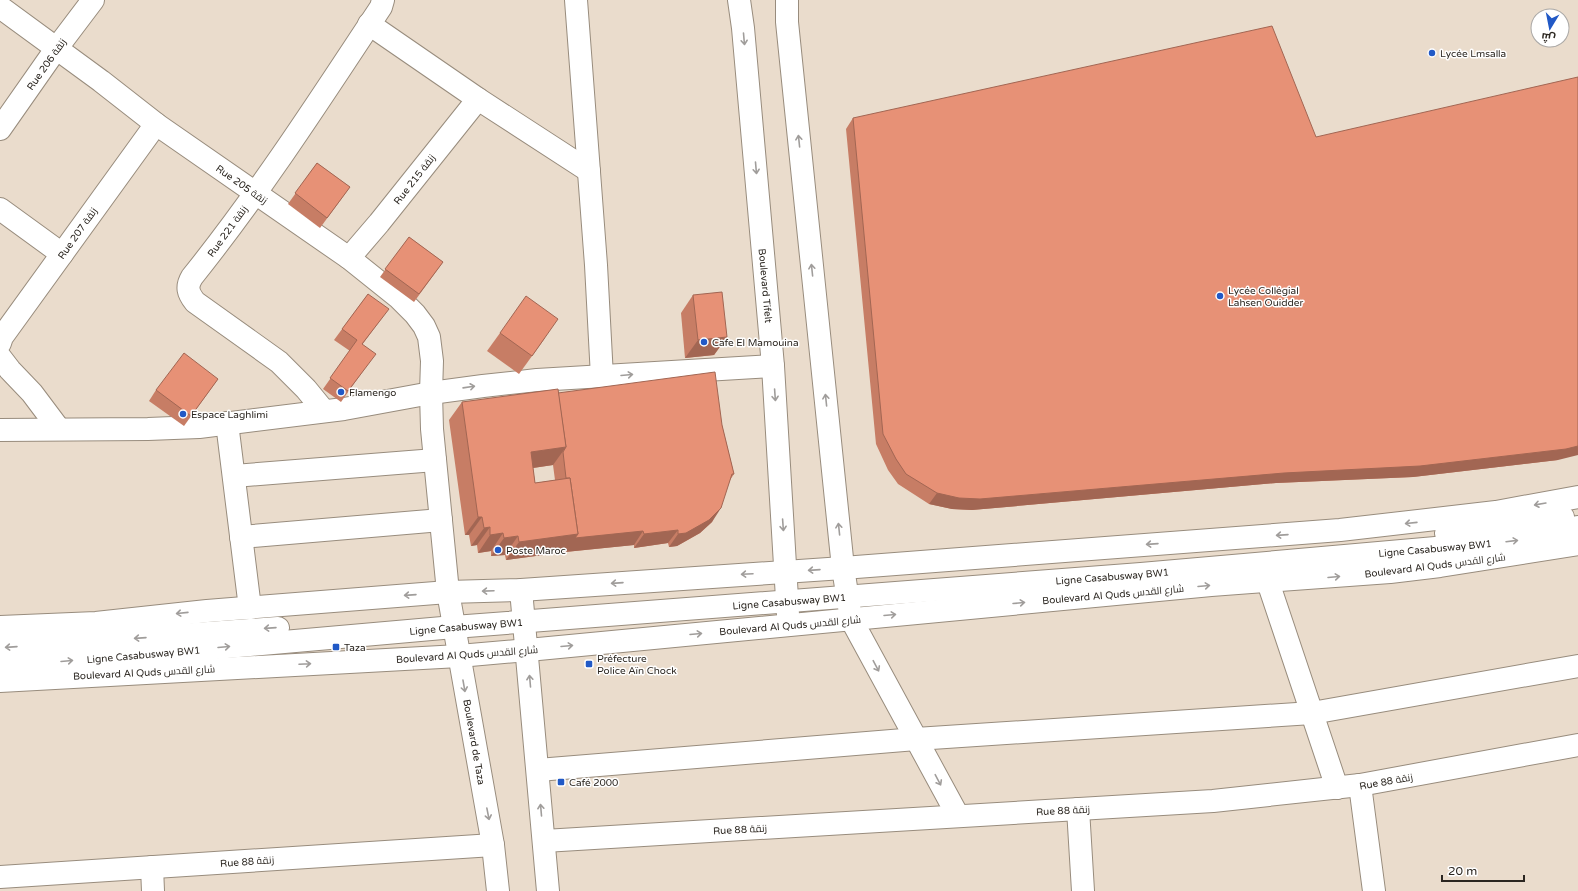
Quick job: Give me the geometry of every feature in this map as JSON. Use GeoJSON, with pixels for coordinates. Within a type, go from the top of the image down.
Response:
{"type":"FeatureCollection","features":[{"type":"Feature","properties":{"kind":"street","name":"Rue 206 زنقة"},"geometry":{"type":"LineString","coordinates":[[0,129],[56,49],[93,0]]}},
{"type":"Feature","properties":{"kind":"street","name":"Rue 221 زنقة"},"geometry":{"type":"LineString","coordinates":[[324,410],[306,389],[279,362],[195,302],[189,294],[188,287],[192,277],[255,193],[381,7],[383,0]]}},
{"type":"Feature","properties":{"kind":"street"},"geometry":{"type":"LineString","coordinates":[[576,0],[589,171],[602,377]]}},
{"type":"Feature","properties":{"kind":"street","name":"Boulevard Tifelt"},"geometry":{"type":"LineString","coordinates":[[739,0],[743,28],[773,366],[788,625]]}},
{"type":"Feature","properties":{"kind":"street"},"geometry":{"type":"LineString","coordinates":[[787,0],[787,22],[845,584],[851,619],[958,816]]}},
{"type":"Feature","properties":{"kind":"street","name":"Rue 205 زنقة"},"geometry":{"type":"LineString","coordinates":[[0,7],[156,124],[349,258],[400,298],[415,314],[424,326],[429,337],[432,361],[431,393],[435,460],[441,520]]}},
{"type":"Feature","properties":{"kind":"street"},"geometry":{"type":"LineString","coordinates":[[369,24],[478,99],[589,171]]}},
{"type":"Feature","properties":{"kind":"street","name":"Rue 215 زنقة"},"geometry":{"type":"LineString","coordinates":[[349,258],[379,223],[478,99]]}},
{"type":"Feature","properties":{"kind":"street","name":"Rue 207 زنقة"},"geometry":{"type":"LineString","coordinates":[[0,343],[156,124]]}},
{"type":"Feature","properties":{"kind":"street"},"geometry":{"type":"LineString","coordinates":[[0,209],[62,254]]}},
{"type":"Feature","properties":{"kind":"street"},"geometry":{"type":"LineString","coordinates":[[0,356],[10,370],[32,393],[59,429]]}},
{"type":"Feature","properties":{"kind":"street"},"geometry":{"type":"LineString","coordinates":[[0,430],[148,429],[227,423],[324,410],[352,408],[431,393],[537,380],[773,366]]}},
{"type":"Feature","properties":{"kind":"street"},"geometry":{"type":"LineString","coordinates":[[227,423],[250,608]]}},
{"type":"Feature","properties":{"kind":"street"},"geometry":{"type":"LineString","coordinates":[[234,476],[435,460]]}},
{"type":"Feature","properties":{"kind":"street"},"geometry":{"type":"LineString","coordinates":[[0,627],[96,623],[250,608],[448,592],[523,607],[845,584],[1489,513],[1578,496]]}},
{"type":"Feature","properties":{"kind":"street","name":"Ligne Casabusway BW1"},"geometry":{"type":"LineString","coordinates":[[845,584],[1382,541],[1578,515]]}},
{"type":"Feature","properties":{"kind":"street"},"geometry":{"type":"LineString","coordinates":[[241,537],[441,520]]}},
{"type":"Feature","properties":{"kind":"street","name":"Boulevard de Taza"},"geometry":{"type":"LineString","coordinates":[[441,520],[448,592],[494,845],[498,891]]}},
{"type":"Feature","properties":{"kind":"street","name":"Ligne Casabusway BW1"},"geometry":{"type":"LineString","coordinates":[[0,667],[453,621],[523,607],[845,584],[1515,541],[1578,527]]}},
{"type":"Feature","properties":{"kind":"street","name":"Boulevard Al Quds شارع القدس"},"geometry":{"type":"LineString","coordinates":[[0,681],[459,656],[1204,586],[1268,582],[1440,566],[1578,544]]}},
{"type":"Feature","properties":{"kind":"street"},"geometry":{"type":"LineString","coordinates":[[1268,582],[1337,788]]}},
{"type":"Feature","properties":{"kind":"street"},"geometry":{"type":"LineString","coordinates":[[523,607],[528,650],[548,891]]}},
{"type":"Feature","properties":{"kind":"street","name":"Ligne Casabusway BW1"},"geometry":{"type":"LineString","coordinates":[[0,648],[453,621]]}},
{"type":"Feature","properties":{"kind":"street"},"geometry":{"type":"LineString","coordinates":[[538,770],[916,740],[1312,713],[1578,666]]}},
{"type":"Feature","properties":{"kind":"street","name":"Rue 88 زنقة"},"geometry":{"type":"LineString","coordinates":[[544,841],[1213,801],[1360,785],[1578,745]]}},
{"type":"Feature","properties":{"kind":"street"},"geometry":{"type":"LineString","coordinates":[[1360,785],[1374,891]]}},
{"type":"Feature","properties":{"kind":"street"},"geometry":{"type":"LineString","coordinates":[[1078,809],[1083,891]]}},
{"type":"Feature","properties":{"kind":"street","name":"Rue 88 زنقة"},"geometry":{"type":"LineString","coordinates":[[0,877],[494,845]]}},
{"type":"Feature","properties":{"kind":"street"},"geometry":{"type":"LineString","coordinates":[[152,867],[153,891]]}},
{"type":"Feature","properties":{"kind":"building","name":"Lycée Collégial Lahsen Ouidder"},"geometry":{"type":"Polygon","coordinates":[[[1272,26],[1316,137],[1578,77],[1578,446],[1566,449],[1420,466],[1284,473],[980,499],[959,498],[937,493],[906,474],[883,434],[853,118],[1272,26]]]}},
{"type":"Feature","properties":{"kind":"building"},"geometry":{"type":"Polygon","coordinates":[[[317,163],[350,187],[327,218],[295,193],[317,163]]]}},
{"type":"Feature","properties":{"kind":"building"},"geometry":{"type":"Polygon","coordinates":[[[409,237],[443,262],[419,294],[385,269],[409,237]]]}},
{"type":"Feature","properties":{"kind":"building"},"geometry":{"type":"Polygon","coordinates":[[[722,292],[727,337],[698,340],[693,295],[722,292]]]}},
{"type":"Feature","properties":{"kind":"building"},"geometry":{"type":"Polygon","coordinates":[[[368,294],[389,309],[362,344],[376,354],[348,391],[330,378],[357,340],[342,329],[368,294]]]}},
{"type":"Feature","properties":{"kind":"building"},"geometry":{"type":"Polygon","coordinates":[[[526,296],[558,319],[532,356],[500,333],[526,296]]]}},
{"type":"Feature","properties":{"kind":"building"},"geometry":{"type":"Polygon","coordinates":[[[184,353],[218,379],[191,416],[156,390],[184,353]]]}},
{"type":"Feature","properties":{"kind":"building"},"geometry":{"type":"Polygon","coordinates":[[[715,372],[722,425],[734,474],[732,474],[721,508],[709,520],[686,533],[678,534],[678,530],[644,534],[643,531],[575,538],[578,534],[570,478],[566,478],[563,452],[566,447],[558,393],[715,372]]]}},
{"type":"Feature","properties":{"kind":"building"},"geometry":{"type":"Polygon","coordinates":[[[558,389],[566,447],[531,452],[535,483],[570,478],[578,534],[519,542],[518,536],[504,538],[503,533],[490,535],[490,527],[484,528],[482,517],[478,517],[462,402],[558,389]]]}},
{"type":"Feature","properties":{"kind":"place","name":"Lycée Lmsalla"},"geometry":{"type":"Point","coordinates":[1432,53]}},
{"type":"Feature","properties":{"kind":"place","name":"Lycée Collégial Lahsen Ouidder"},"geometry":{"type":"Point","coordinates":[1220,296]}},
{"type":"Feature","properties":{"kind":"place","name":"Cafe El Mamouina"},"geometry":{"type":"Point","coordinates":[704,342]}},
{"type":"Feature","properties":{"kind":"place","name":"Flamengo"},"geometry":{"type":"Point","coordinates":[341,392]}},
{"type":"Feature","properties":{"kind":"place","name":"Espace Laghlimi"},"geometry":{"type":"Point","coordinates":[183,414]}},
{"type":"Feature","properties":{"kind":"place","name":"Poste Maroc"},"geometry":{"type":"Point","coordinates":[498,550]}},
{"type":"Feature","properties":{"kind":"place","name":"Taza"},"geometry":{"type":"Point","coordinates":[336,647]}},
{"type":"Feature","properties":{"kind":"place","name":"Préfecture Police Aïn Chock"},"geometry":{"type":"Point","coordinates":[589,664]}},
{"type":"Feature","properties":{"kind":"place","name":"Café 2000"},"geometry":{"type":"Point","coordinates":[561,782]}}]}
